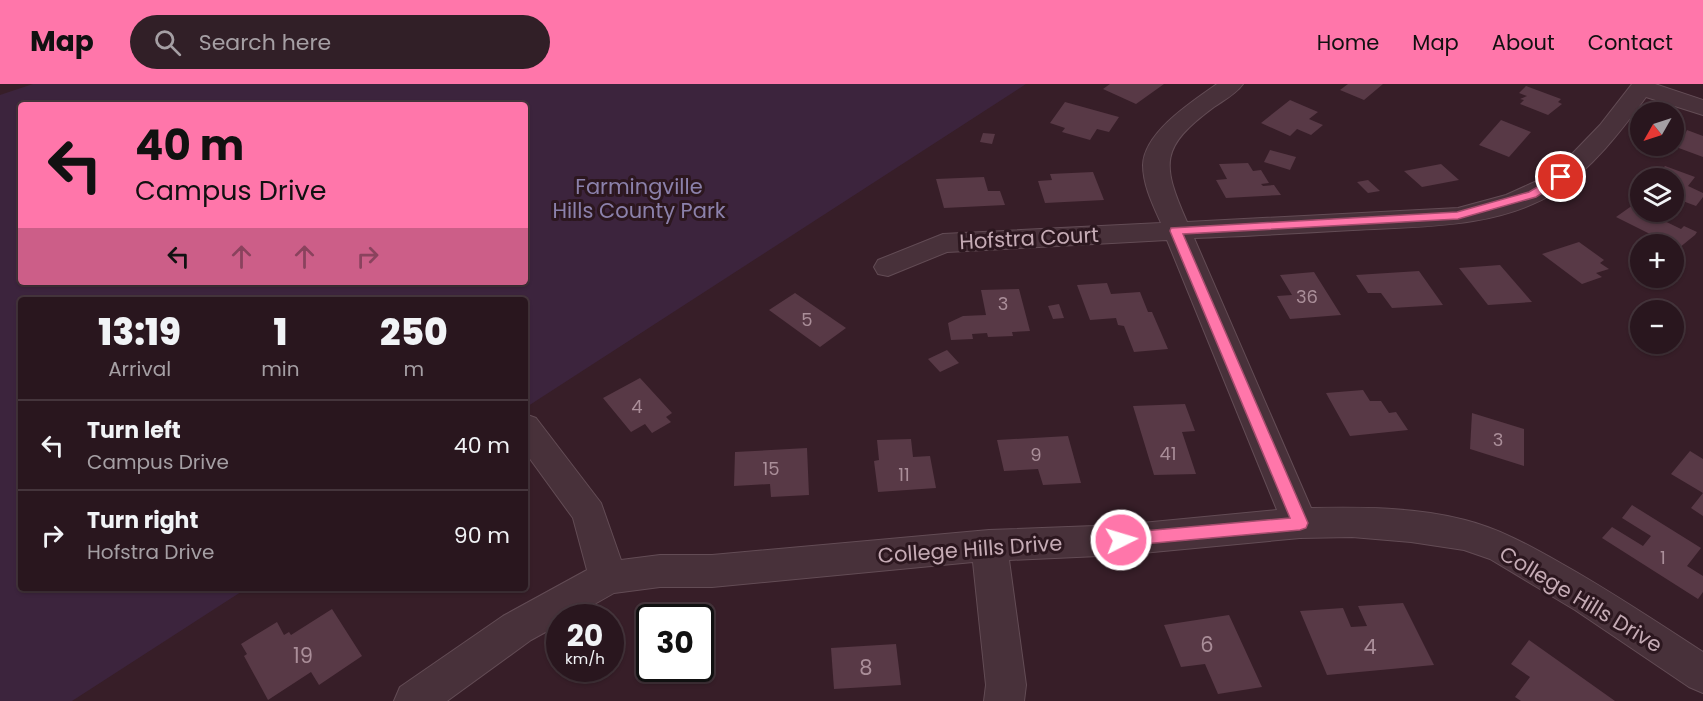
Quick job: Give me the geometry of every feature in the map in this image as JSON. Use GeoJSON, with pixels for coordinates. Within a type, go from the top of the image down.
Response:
{"type":"FeatureCollection","features":[{"type":"Feature","properties":{"kind":"street"},"geometry":{"type":"LineString","coordinates":[[1232,84],[1184,120],[1164,142],[1156,161],[1160,190],[1175,231],[1300,523]]}},
{"type":"Feature","properties":{"kind":"street"},"geometry":{"type":"LineString","coordinates":[[1643,86],[1703,108]]}},
{"type":"Feature","properties":{"kind":"street","name":"Hofstra Court"},"geometry":{"type":"LineString","coordinates":[[888,267],[943,243],[1458,216],[1533,195],[1561,177],[1583,156],[1643,86]]}},
{"type":"Feature","properties":{"kind":"street"},"geometry":{"type":"LineString","coordinates":[[528,431],[589,513],[608,578]]}},
{"type":"Feature","properties":{"kind":"street","name":"College Hills Drive"},"geometry":{"type":"LineString","coordinates":[[414,701],[518,628],[608,578],[660,571],[712,571],[989,545],[1121,540],[1300,523],[1352,522],[1411,527],[1464,535],[1502,549],[1588,598],[1703,674]]}},
{"type":"Feature","properties":{"kind":"street"},"geometry":{"type":"LineString","coordinates":[[989,545],[1006,685],[1004,701]]}},
{"type":"Feature","properties":{"kind":"green space","name":"Farmingville Hills County Park"},"geometry":{"type":"Polygon","coordinates":[[[33,84],[1026,84],[528,406],[528,297],[18,297],[18,591],[242,591],[72,701],[0,701],[0,95],[33,84]]]}},
{"type":"Feature","properties":{"kind":"building"},"geometry":{"type":"Polygon","coordinates":[[[1110,84],[1164,84],[1136,104],[1103,89],[1110,84]]]}},
{"type":"Feature","properties":{"kind":"building"},"geometry":{"type":"Polygon","coordinates":[[[1348,84],[1383,84],[1364,100],[1340,90],[1348,84]]]}},
{"type":"Feature","properties":{"kind":"building"},"geometry":{"type":"Polygon","coordinates":[[[1526,86],[1561,99],[1558,102],[1562,104],[1548,115],[1520,104],[1524,100],[1520,99],[1527,96],[1519,93],[1526,86]]]}},
{"type":"Feature","properties":{"kind":"building"},"geometry":{"type":"Polygon","coordinates":[[[1290,100],[1318,112],[1309,119],[1323,125],[1311,135],[1297,129],[1290,136],[1261,123],[1290,100]]]}},
{"type":"Feature","properties":{"kind":"building"},"geometry":{"type":"Polygon","coordinates":[[[1065,102],[1119,117],[1109,132],[1097,129],[1090,140],[1062,132],[1065,128],[1050,123],[1065,102]]]}},
{"type":"Feature","properties":{"kind":"building"},"geometry":{"type":"Polygon","coordinates":[[[1501,120],[1531,132],[1509,157],[1479,145],[1501,120]]]}},
{"type":"Feature","properties":{"kind":"building"},"geometry":{"type":"Polygon","coordinates":[[[1687,130],[1703,136],[1703,157],[1684,150],[1684,136],[1687,130]]]}},
{"type":"Feature","properties":{"kind":"building"},"geometry":{"type":"Polygon","coordinates":[[[983,133],[995,134],[992,144],[980,142],[983,133]]]}},
{"type":"Feature","properties":{"kind":"building"},"geometry":{"type":"Polygon","coordinates":[[[1270,150],[1296,157],[1290,170],[1264,162],[1270,150]]]}},
{"type":"Feature","properties":{"kind":"building"},"geometry":{"type":"Polygon","coordinates":[[[1248,163],[1253,171],[1261,170],[1269,183],[1261,184],[1263,186],[1274,185],[1281,195],[1226,198],[1216,180],[1227,179],[1219,164],[1248,163]]]}},
{"type":"Feature","properties":{"kind":"building"},"geometry":{"type":"Polygon","coordinates":[[[1441,164],[1459,180],[1422,187],[1404,171],[1441,164]]]}},
{"type":"Feature","properties":{"kind":"building"},"geometry":{"type":"Polygon","coordinates":[[[1093,172],[1104,200],[1045,203],[1038,181],[1052,180],[1050,174],[1093,172]]]}},
{"type":"Feature","properties":{"kind":"building"},"geometry":{"type":"Polygon","coordinates":[[[1684,173],[1695,177],[1688,186],[1703,193],[1703,197],[1696,206],[1684,202],[1684,173]]]}},
{"type":"Feature","properties":{"kind":"building"},"geometry":{"type":"Polygon","coordinates":[[[984,177],[988,191],[1000,191],[1005,205],[944,208],[936,179],[984,177]]]}},
{"type":"Feature","properties":{"kind":"building"},"geometry":{"type":"Polygon","coordinates":[[[1368,180],[1380,191],[1368,193],[1357,182],[1368,180]]]}},
{"type":"Feature","properties":{"kind":"building"},"geometry":{"type":"Polygon","coordinates":[[[1630,207],[1630,222],[1667,222],[1681,229],[1684,226],[1697,232],[1684,244],[1684,234],[1650,234],[1616,217],[1630,207]]]}},
{"type":"Feature","properties":{"kind":"building"},"geometry":{"type":"Polygon","coordinates":[[[1579,242],[1604,260],[1600,263],[1609,269],[1596,273],[1602,277],[1582,284],[1542,254],[1579,242]]]}},
{"type":"Feature","properties":{"kind":"building"},"geometry":{"type":"Polygon","coordinates":[[[1500,265],[1532,302],[1488,305],[1459,268],[1500,265]]]}},
{"type":"Feature","properties":{"kind":"building"},"geometry":{"type":"Polygon","coordinates":[[[1419,271],[1443,305],[1392,308],[1381,293],[1368,293],[1356,275],[1419,271]]]}},
{"type":"Feature","properties":{"kind":"building"},"geometry":{"type":"Polygon","coordinates":[[[1314,272],[1341,315],[1290,319],[1277,296],[1292,295],[1280,275],[1314,272]]]}},
{"type":"Feature","properties":{"kind":"building"},"geometry":{"type":"Polygon","coordinates":[[[1107,283],[1111,294],[1140,292],[1148,312],[1152,312],[1168,349],[1134,352],[1124,326],[1118,325],[1116,318],[1090,320],[1077,285],[1107,283]]]}},
{"type":"Feature","properties":{"kind":"building"},"geometry":{"type":"Polygon","coordinates":[[[1019,289],[1030,331],[1012,332],[1013,336],[988,337],[987,333],[972,334],[973,339],[951,340],[948,323],[963,316],[986,315],[981,290],[1019,289]]]}},
{"type":"Feature","properties":{"kind":"building"},"geometry":{"type":"Polygon","coordinates":[[[795,293],[846,328],[820,347],[769,310],[795,293]]]}},
{"type":"Feature","properties":{"kind":"building"},"geometry":{"type":"Polygon","coordinates":[[[1059,304],[1064,318],[1053,319],[1048,306],[1059,304]]]}},
{"type":"Feature","properties":{"kind":"building"},"geometry":{"type":"Polygon","coordinates":[[[947,350],[959,363],[940,372],[928,359],[947,350]]]}},
{"type":"Feature","properties":{"kind":"building"},"geometry":{"type":"Polygon","coordinates":[[[640,378],[672,413],[666,417],[671,422],[652,433],[645,424],[631,432],[603,398],[640,378]]]}},
{"type":"Feature","properties":{"kind":"building"},"geometry":{"type":"Polygon","coordinates":[[[1363,390],[1370,401],[1381,401],[1389,413],[1396,412],[1408,430],[1350,436],[1326,393],[1363,390]]]}},
{"type":"Feature","properties":{"kind":"building"},"geometry":{"type":"Polygon","coordinates":[[[1185,404],[1195,431],[1182,432],[1196,474],[1154,475],[1133,406],[1185,404]]]}},
{"type":"Feature","properties":{"kind":"building"},"geometry":{"type":"Polygon","coordinates":[[[1472,413],[1524,429],[1524,466],[1470,449],[1472,413]]]}},
{"type":"Feature","properties":{"kind":"building"},"geometry":{"type":"Polygon","coordinates":[[[1068,436],[1081,483],[1043,485],[1038,469],[1004,471],[997,440],[1068,436]]]}},
{"type":"Feature","properties":{"kind":"building"},"geometry":{"type":"Polygon","coordinates":[[[911,439],[913,457],[930,456],[936,488],[878,492],[874,461],[879,460],[877,440],[911,439]]]}},
{"type":"Feature","properties":{"kind":"building"},"geometry":{"type":"Polygon","coordinates":[[[807,448],[809,495],[771,497],[770,484],[734,486],[735,452],[807,448]]]}},
{"type":"Feature","properties":{"kind":"building"},"geometry":{"type":"Polygon","coordinates":[[[1690,451],[1703,459],[1703,493],[1671,474],[1690,451]]]}},
{"type":"Feature","properties":{"kind":"building"},"geometry":{"type":"Polygon","coordinates":[[[1703,493],[1703,516],[1691,508],[1703,493]]]}},
{"type":"Feature","properties":{"kind":"building"},"geometry":{"type":"Polygon","coordinates":[[[1632,505],[1701,548],[1687,566],[1703,576],[1703,592],[1698,599],[1602,538],[1612,527],[1643,546],[1651,536],[1622,518],[1632,505]]]}},
{"type":"Feature","properties":{"kind":"building"},"geometry":{"type":"Polygon","coordinates":[[[1403,603],[1434,665],[1327,675],[1300,611],[1343,608],[1351,627],[1367,626],[1358,606],[1403,603]]]}},
{"type":"Feature","properties":{"kind":"building"},"geometry":{"type":"Polygon","coordinates":[[[332,609],[362,656],[319,685],[311,672],[268,700],[244,656],[247,654],[241,644],[277,622],[284,635],[289,632],[291,635],[332,609]]]}},
{"type":"Feature","properties":{"kind":"building"},"geometry":{"type":"Polygon","coordinates":[[[1229,615],[1262,687],[1218,694],[1205,664],[1181,667],[1164,625],[1229,615]]]}},
{"type":"Feature","properties":{"kind":"building"},"geometry":{"type":"Polygon","coordinates":[[[1529,640],[1615,701],[1521,701],[1515,697],[1530,677],[1511,664],[1529,640]]]}},
{"type":"Feature","properties":{"kind":"building"},"geometry":{"type":"Polygon","coordinates":[[[896,644],[901,685],[834,689],[831,648],[896,644]]]}},
{"type":"Feature","properties":{"kind":"route"},"geometry":{"type":"LineString","coordinates":[[1121,540],[1300,523],[1175,231],[1458,216],[1533,195],[1561,177]]}}]}
